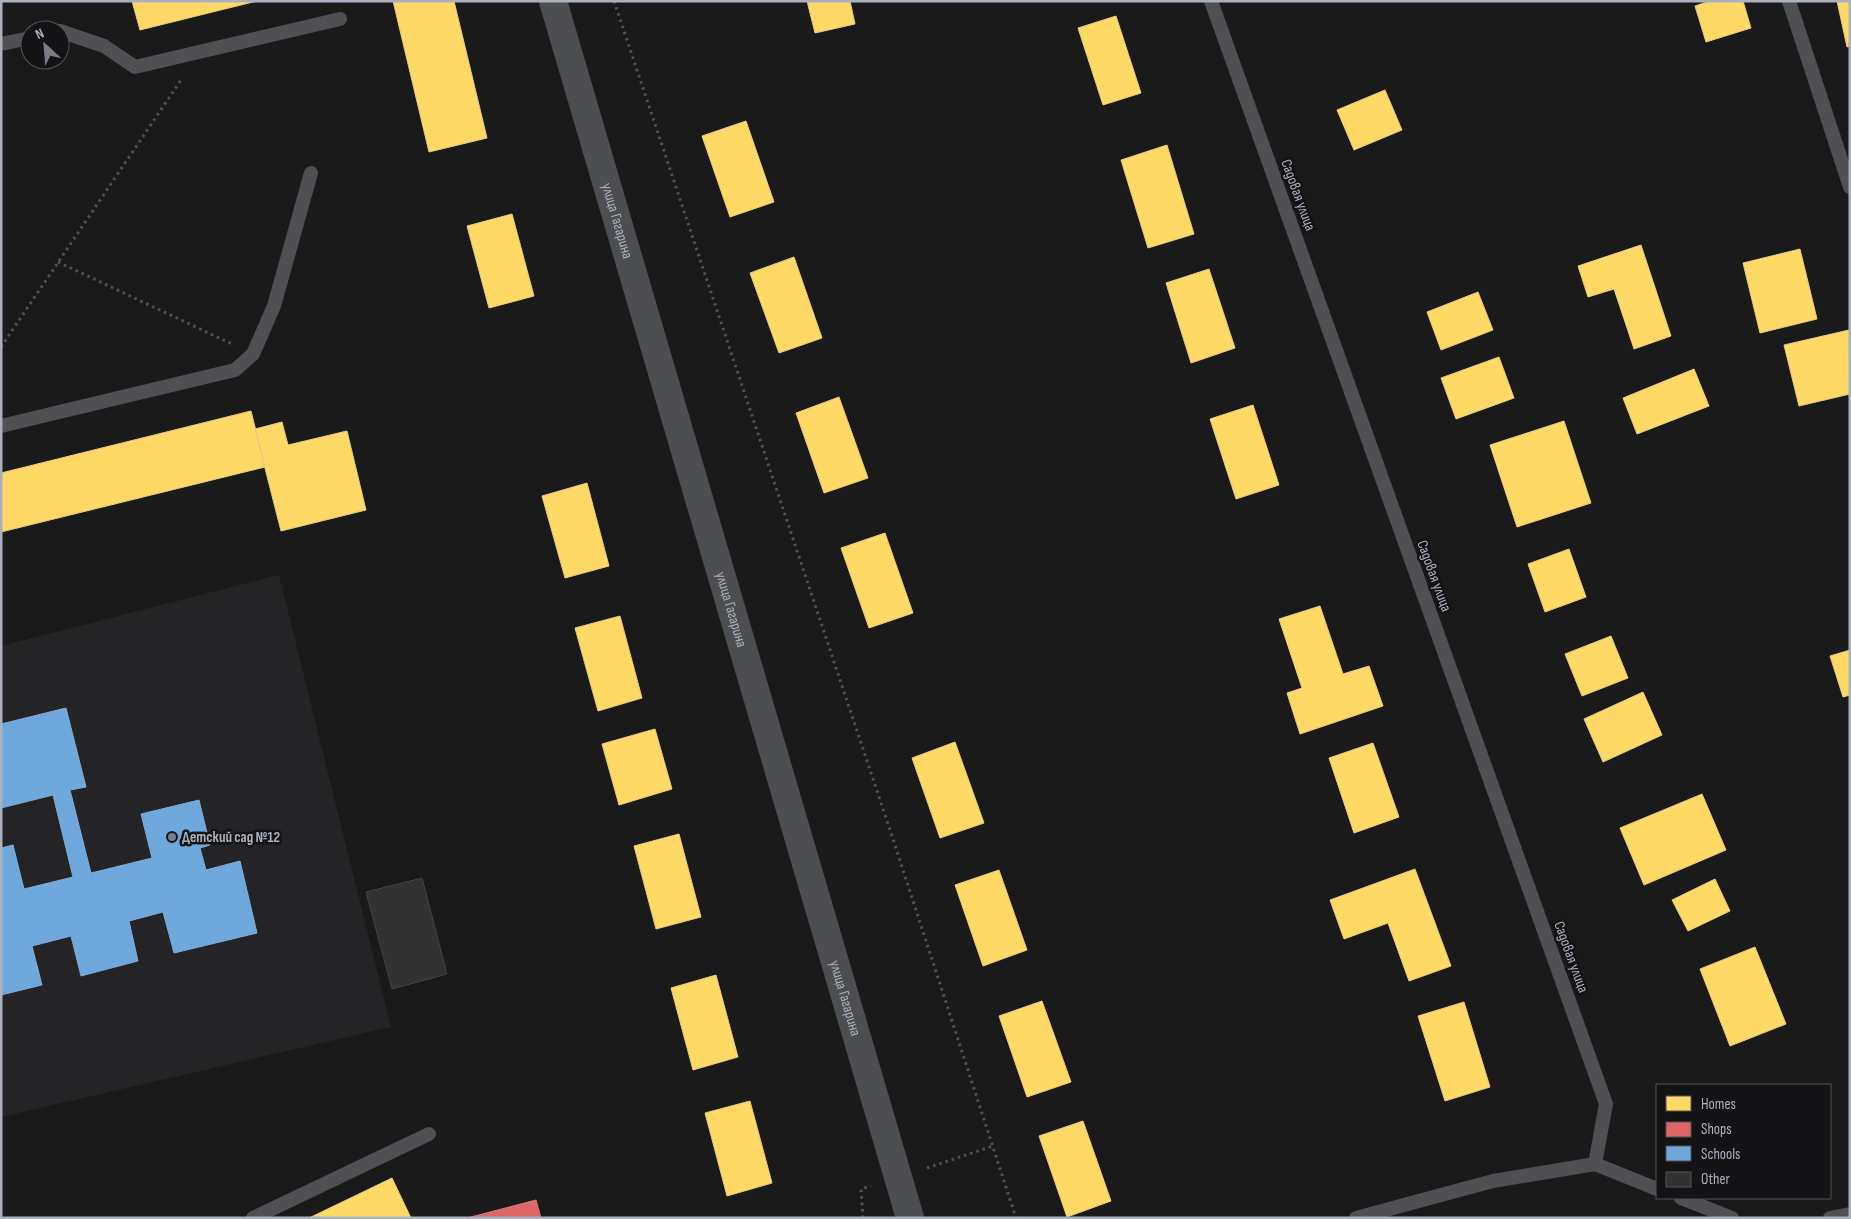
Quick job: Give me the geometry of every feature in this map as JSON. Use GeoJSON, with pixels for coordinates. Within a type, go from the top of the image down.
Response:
{"type":"FeatureCollection","features":[{"type":"Feature","properties":{"kind":"main road","name":"улица Гагарина"},"geometry":{"type":"LineString","coordinates":[[552,1],[910,1218]]}},
{"type":"Feature","properties":{"kind":"lane","name":"Садовая улица"},"geometry":{"type":"LineString","coordinates":[[1211,1],[1606,1104],[1595,1164]]}},
{"type":"Feature","properties":{"kind":"lane"},"geometry":{"type":"LineString","coordinates":[[1790,1],[1850,187]]}},
{"type":"Feature","properties":{"kind":"lane"},"geometry":{"type":"LineString","coordinates":[[70,34],[104,46],[135,67],[340,19]]}},
{"type":"Feature","properties":{"kind":"lane"},"geometry":{"type":"LineString","coordinates":[[1,44],[20,40]]}},
{"type":"Feature","properties":{"kind":"lane"},"geometry":{"type":"LineString","coordinates":[[1,426],[235,370],[253,354],[274,306],[311,173]]}},
{"type":"Feature","properties":{"kind":"lane"},"geometry":{"type":"LineString","coordinates":[[253,1218],[429,1134]]}},
{"type":"Feature","properties":{"kind":"lane"},"geometry":{"type":"LineString","coordinates":[[1356,1218],[1493,1181],[1595,1164],[1656,1188]]}},
{"type":"Feature","properties":{"kind":"lane"},"geometry":{"type":"LineString","coordinates":[[1684,1199],[1732,1218]]}},
{"type":"Feature","properties":{"kind":"lane"},"geometry":{"type":"LineString","coordinates":[[1830,1218],[1850,1214]]}},
{"type":"Feature","properties":{"kind":"path"},"geometry":{"type":"LineString","coordinates":[[614,1],[892,833],[1016,1218]]}},
{"type":"Feature","properties":{"kind":"path"},"geometry":{"type":"LineString","coordinates":[[1,347],[200,52]]}},
{"type":"Feature","properties":{"kind":"path"},"geometry":{"type":"LineString","coordinates":[[58,262],[253,354]]}},
{"type":"Feature","properties":{"kind":"path"},"geometry":{"type":"LineString","coordinates":[[861,1189],[863,1218]]}},
{"type":"Feature","properties":{"kind":"shaded area","name":"Детский сад №12"},"geometry":{"type":"Polygon","coordinates":[[[279,575],[391,1027],[1,1117],[1,646],[279,575]]]}},
{"type":"Feature","properties":{"kind":"building: Homes"},"geometry":{"type":"Polygon","coordinates":[[[132,1],[257,1],[140,30],[132,1]]]}},
{"type":"Feature","properties":{"kind":"building: Homes"},"geometry":{"type":"Polygon","coordinates":[[[393,1],[454,1],[487,138],[429,152],[393,1]]]}},
{"type":"Feature","properties":{"kind":"building: Homes"},"geometry":{"type":"Polygon","coordinates":[[[807,1],[850,1],[855,24],[815,33],[807,1]]]}},
{"type":"Feature","properties":{"kind":"building: Homes"},"geometry":{"type":"Polygon","coordinates":[[[1710,1],[1743,1],[1751,28],[1706,42],[1695,6],[1710,1]]]}},
{"type":"Feature","properties":{"kind":"building: Homes"},"geometry":{"type":"Polygon","coordinates":[[[1837,1],[1850,1],[1850,46],[1847,47],[1837,1]]]}},
{"type":"Feature","properties":{"kind":"building: Homes"},"geometry":{"type":"Polygon","coordinates":[[[1116,16],[1141,93],[1103,105],[1078,28],[1116,16]]]}},
{"type":"Feature","properties":{"kind":"building: Homes"},"geometry":{"type":"Polygon","coordinates":[[[1385,90],[1402,130],[1354,150],[1337,110],[1385,90]]]}},
{"type":"Feature","properties":{"kind":"building: Homes"},"geometry":{"type":"Polygon","coordinates":[[[746,121],[774,202],[730,217],[702,136],[746,121]]]}},
{"type":"Feature","properties":{"kind":"building: Homes"},"geometry":{"type":"Polygon","coordinates":[[[1167,145],[1194,234],[1148,248],[1121,160],[1167,145]]]}},
{"type":"Feature","properties":{"kind":"building: Homes"},"geometry":{"type":"Polygon","coordinates":[[[512,214],[534,296],[489,308],[467,226],[512,214]]]}},
{"type":"Feature","properties":{"kind":"building: Homes"},"geometry":{"type":"Polygon","coordinates":[[[1641,245],[1671,336],[1634,349],[1614,289],[1588,297],[1578,266],[1641,245]]]}},
{"type":"Feature","properties":{"kind":"building: Homes"},"geometry":{"type":"Polygon","coordinates":[[[1800,249],[1817,319],[1760,333],[1743,263],[1800,249]]]}},
{"type":"Feature","properties":{"kind":"building: Homes"},"geometry":{"type":"Polygon","coordinates":[[[794,257],[822,338],[779,353],[750,273],[794,257]]]}},
{"type":"Feature","properties":{"kind":"building: Homes"},"geometry":{"type":"Polygon","coordinates":[[[1209,269],[1235,348],[1191,363],[1166,283],[1209,269]]]}},
{"type":"Feature","properties":{"kind":"building: Homes"},"geometry":{"type":"Polygon","coordinates":[[[1478,292],[1493,330],[1441,350],[1427,312],[1478,292]]]}},
{"type":"Feature","properties":{"kind":"building: Homes"},"geometry":{"type":"Polygon","coordinates":[[[1849,330],[1850,394],[1799,406],[1784,345],[1849,330]]]}},
{"type":"Feature","properties":{"kind":"building: Homes"},"geometry":{"type":"Polygon","coordinates":[[[1499,357],[1514,398],[1456,419],[1441,378],[1499,357]]]}},
{"type":"Feature","properties":{"kind":"building: Homes"},"geometry":{"type":"Polygon","coordinates":[[[1694,369],[1709,406],[1637,434],[1623,398],[1694,369]]]}},
{"type":"Feature","properties":{"kind":"building: Homes"},"geometry":{"type":"Polygon","coordinates":[[[839,397],[868,478],[824,493],[796,413],[839,397]]]}},
{"type":"Feature","properties":{"kind":"building: Homes"},"geometry":{"type":"Polygon","coordinates":[[[1253,405],[1279,485],[1236,499],[1210,419],[1253,405]]]}},
{"type":"Feature","properties":{"kind":"building: Homes"},"geometry":{"type":"Polygon","coordinates":[[[251,411],[265,467],[1,532],[1,473],[251,411]]]}},
{"type":"Feature","properties":{"kind":"building: Homes"},"geometry":{"type":"Polygon","coordinates":[[[1564,421],[1591,503],[1517,527],[1490,445],[1564,421]]]}},
{"type":"Feature","properties":{"kind":"building: Homes"},"geometry":{"type":"Polygon","coordinates":[[[282,422],[288,445],[347,431],[366,510],[281,531],[255,429],[282,422]]]}},
{"type":"Feature","properties":{"kind":"building: Homes"},"geometry":{"type":"Polygon","coordinates":[[[587,483],[609,566],[565,578],[542,496],[587,483]]]}},
{"type":"Feature","properties":{"kind":"building: Homes"},"geometry":{"type":"Polygon","coordinates":[[[885,533],[913,613],[869,628],[841,548],[885,533]]]}},
{"type":"Feature","properties":{"kind":"building: Homes"},"geometry":{"type":"Polygon","coordinates":[[[1569,549],[1586,597],[1545,612],[1528,564],[1569,549]]]}},
{"type":"Feature","properties":{"kind":"building: Homes"},"geometry":{"type":"Polygon","coordinates":[[[1320,606],[1343,674],[1369,666],[1383,706],[1300,734],[1287,693],[1302,688],[1279,619],[1320,606]]]}},
{"type":"Feature","properties":{"kind":"building: Homes"},"geometry":{"type":"Polygon","coordinates":[[[620,616],[642,698],[598,711],[575,628],[620,616]]]}},
{"type":"Feature","properties":{"kind":"building: Homes"},"geometry":{"type":"Polygon","coordinates":[[[1611,636],[1628,678],[1582,696],[1565,654],[1611,636]]]}},
{"type":"Feature","properties":{"kind":"building: Homes"},"geometry":{"type":"Polygon","coordinates":[[[1850,650],[1850,695],[1843,697],[1830,656],[1850,650]]]}},
{"type":"Feature","properties":{"kind":"building: Homes"},"geometry":{"type":"Polygon","coordinates":[[[1643,692],[1662,735],[1603,762],[1584,719],[1643,692]]]}},
{"type":"Feature","properties":{"kind":"building: Homes"},"geometry":{"type":"Polygon","coordinates":[[[655,729],[672,789],[619,805],[602,744],[655,729]]]}},
{"type":"Feature","properties":{"kind":"building: Homes"},"geometry":{"type":"Polygon","coordinates":[[[955,742],[984,823],[940,838],[912,758],[955,742]]]}},
{"type":"Feature","properties":{"kind":"building: Homes"},"geometry":{"type":"Polygon","coordinates":[[[1373,743],[1399,817],[1354,833],[1329,758],[1373,743]]]}},
{"type":"Feature","properties":{"kind":"building: Homes"},"geometry":{"type":"Polygon","coordinates":[[[1702,794],[1726,850],[1644,885],[1620,828],[1702,794]]]}},
{"type":"Feature","properties":{"kind":"building: Homes"},"geometry":{"type":"Polygon","coordinates":[[[679,834],[701,917],[656,929],[634,846],[679,834]]]}},
{"type":"Feature","properties":{"kind":"building: Homes"},"geometry":{"type":"Polygon","coordinates":[[[1415,869],[1451,966],[1409,981],[1388,923],[1344,939],[1330,900],[1415,869]]]}},
{"type":"Feature","properties":{"kind":"building: Homes"},"geometry":{"type":"Polygon","coordinates":[[[999,870],[1027,950],[983,966],[955,885],[999,870]]]}},
{"type":"Feature","properties":{"kind":"building: Homes"},"geometry":{"type":"Polygon","coordinates":[[[1715,879],[1730,911],[1688,931],[1672,900],[1715,879]]]}},
{"type":"Feature","properties":{"kind":"building: Homes"},"geometry":{"type":"Polygon","coordinates":[[[1755,947],[1786,1024],[1730,1046],[1700,969],[1755,947]]]}},
{"type":"Feature","properties":{"kind":"building: Homes"},"geometry":{"type":"Polygon","coordinates":[[[716,975],[738,1057],[693,1070],[671,988],[716,975]]]}},
{"type":"Feature","properties":{"kind":"building: Homes"},"geometry":{"type":"Polygon","coordinates":[[[1042,1001],[1071,1082],[1027,1097],[999,1016],[1042,1001]]]}},
{"type":"Feature","properties":{"kind":"building: Homes"},"geometry":{"type":"Polygon","coordinates":[[[1464,1002],[1490,1087],[1445,1101],[1418,1016],[1464,1002]]]}},
{"type":"Feature","properties":{"kind":"building: Homes"},"geometry":{"type":"Polygon","coordinates":[[[750,1101],[772,1183],[727,1196],[705,1113],[750,1101]]]}},
{"type":"Feature","properties":{"kind":"building: Homes"},"geometry":{"type":"Polygon","coordinates":[[[1083,1121],[1111,1201],[1067,1217],[1039,1136],[1083,1121]]]}},
{"type":"Feature","properties":{"kind":"building: Homes"},"geometry":{"type":"Polygon","coordinates":[[[392,1178],[411,1218],[309,1218],[392,1178]]]}},
{"type":"Feature","properties":{"kind":"building: Shops"},"geometry":{"type":"Polygon","coordinates":[[[536,1200],[541,1218],[467,1218],[536,1200]]]}},
{"type":"Feature","properties":{"kind":"building: Schools"},"geometry":{"type":"Polygon","coordinates":[[[66,708],[86,787],[70,790],[91,873],[152,858],[141,814],[199,800],[210,845],[200,848],[206,870],[240,861],[257,933],[174,953],[163,912],[129,921],[138,961],[81,976],[71,936],[32,946],[42,985],[1,995],[1,848],[13,845],[24,889],[73,877],[53,795],[1,808],[1,724],[66,708]]]}},
{"type":"Feature","properties":{"kind":"building: Other"},"geometry":{"type":"Polygon","coordinates":[[[422,878],[447,974],[392,989],[366,892],[422,878]]]}},
{"type":"Feature","properties":{"kind":"place","name":"Детский сад №12"},"geometry":{"type":"Point","coordinates":[172,837]}}]}
